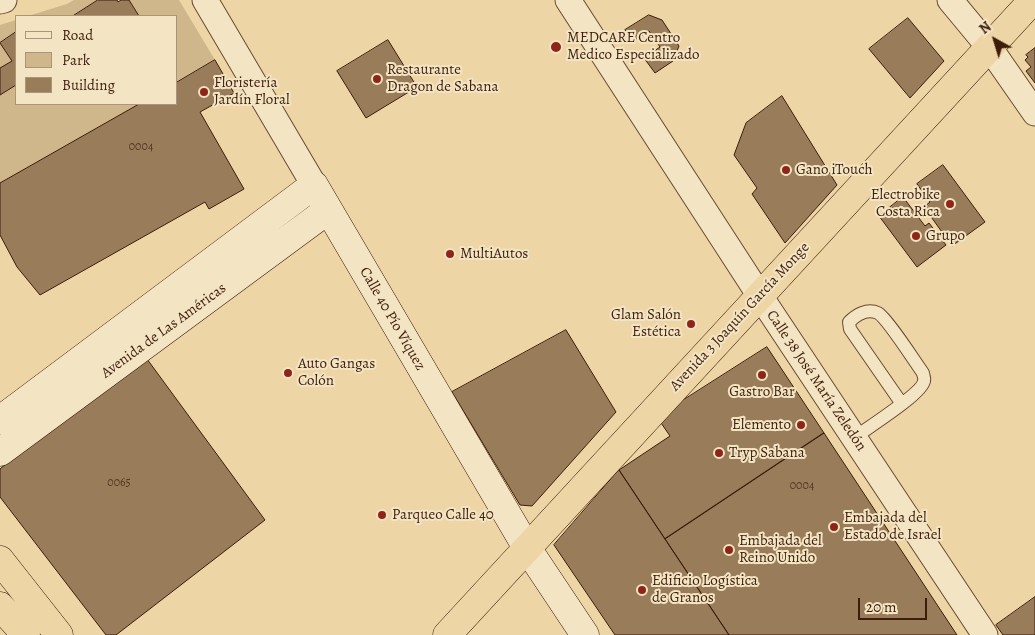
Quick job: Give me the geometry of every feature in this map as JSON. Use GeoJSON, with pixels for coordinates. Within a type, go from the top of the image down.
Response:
{"type":"FeatureCollection","features":[{"type":"Feature","properties":{"kind":"highway","name":"Avenida 3 Joaquín García Monge"},"geometry":{"type":"LineString","coordinates":[[447,635],[1033,0]]}},
{"type":"Feature","properties":{"kind":"highway"},"geometry":{"type":"LineString","coordinates":[[0,560],[59,635]]}},
{"type":"Feature","properties":{"kind":"highway"},"geometry":{"type":"LineString","coordinates":[[0,606],[26,635]]}},
{"type":"Feature","properties":{"kind":"street"},"geometry":{"type":"LineString","coordinates":[[0,1],[4,0]]}},
{"type":"Feature","properties":{"kind":"street","name":"Calle 40 Pío Víquez"},"geometry":{"type":"LineString","coordinates":[[205,0],[527,548],[585,635]]}},
{"type":"Feature","properties":{"kind":"street","name":"Calle 38 José María Zeledón"},"geometry":{"type":"LineString","coordinates":[[568,0],[760,296],[985,635]]}},
{"type":"Feature","properties":{"kind":"street"},"geometry":{"type":"LineString","coordinates":[[950,0],[989,47],[1035,113]]}},
{"type":"Feature","properties":{"kind":"street","name":"Avenida de Las Américas"},"geometry":{"type":"LineString","coordinates":[[0,420],[314,185]]}},
{"type":"Feature","properties":{"kind":"street","name":"Avenida de Las Américas"},"geometry":{"type":"LineString","coordinates":[[0,452],[181,327],[328,210]]}},
{"type":"Feature","properties":{"kind":"lane"},"geometry":{"type":"LineString","coordinates":[[854,438],[902,404],[919,390],[924,381],[923,373],[887,322],[878,313],[868,311],[857,315],[849,322],[850,328],[902,404]]}},
{"type":"Feature","properties":{"kind":"green space"},"geometry":{"type":"Polygon","coordinates":[[[74,0],[98,0],[75,15],[31,15],[74,0]]]}},
{"type":"Feature","properties":{"kind":"green space"},"geometry":{"type":"Polygon","coordinates":[[[129,0],[179,0],[215,60],[178,82],[178,15],[138,15],[129,0]]]}},
{"type":"Feature","properties":{"kind":"green space"},"geometry":{"type":"Polygon","coordinates":[[[15,20],[15,33],[1,43],[12,61],[0,68],[0,25],[15,20]]]}},
{"type":"Feature","properties":{"kind":"green space"},"geometry":{"type":"Polygon","coordinates":[[[15,86],[15,105],[137,105],[0,183],[0,95],[15,86]]]}},
{"type":"Feature","properties":{"kind":"building"},"geometry":{"type":"Polygon","coordinates":[[[98,0],[117,0],[118,2],[129,0],[138,15],[75,15],[98,0]]]}},
{"type":"Feature","properties":{"kind":"building"},"geometry":{"type":"Polygon","coordinates":[[[649,15],[662,20],[679,46],[673,61],[655,73],[644,58],[660,47],[649,31],[633,41],[625,30],[649,15]]]}},
{"type":"Feature","properties":{"kind":"building"},"geometry":{"type":"Polygon","coordinates":[[[908,18],[944,61],[910,98],[869,49],[908,18]]]}},
{"type":"Feature","properties":{"kind":"building"},"geometry":{"type":"Polygon","coordinates":[[[15,33],[15,86],[0,95],[0,68],[12,61],[0,43],[15,33]]]}},
{"type":"Feature","properties":{"kind":"building","name":"Restaurante Dragon de Sabana"},"geometry":{"type":"Polygon","coordinates":[[[388,40],[417,87],[366,118],[337,71],[388,40]]]}},
{"type":"Feature","properties":{"kind":"building"},"geometry":{"type":"Polygon","coordinates":[[[1035,48],[1035,83],[1026,71],[1031,67],[1025,60],[1028,57],[1026,55],[1035,48]]]}},
{"type":"Feature","properties":{"kind":"building"},"geometry":{"type":"Polygon","coordinates":[[[215,60],[234,93],[200,112],[244,189],[209,209],[205,202],[40,295],[17,267],[0,235],[0,183],[137,105],[178,105],[178,82],[215,60]]]}},
{"type":"Feature","properties":{"kind":"building","name":"Gano iTouch"},"geometry":{"type":"Polygon","coordinates":[[[782,96],[837,185],[785,243],[752,194],[757,188],[734,155],[746,123],[782,96]]]}},
{"type":"Feature","properties":{"kind":"building","name":"Electrobike Costa Rica"},"geometry":{"type":"Polygon","coordinates":[[[943,165],[985,222],[952,246],[924,207],[930,202],[917,184],[943,165]]]}},
{"type":"Feature","properties":{"kind":"building","name":"Grupo"},"geometry":{"type":"Polygon","coordinates":[[[903,197],[925,226],[929,223],[946,245],[917,267],[879,216],[903,197]]]}},
{"type":"Feature","properties":{"kind":"building"},"geometry":{"type":"Polygon","coordinates":[[[566,330],[616,412],[532,506],[520,505],[452,392],[566,330]]]}},
{"type":"Feature","properties":{"kind":"building","name":"Tryp Sabana"},"geometry":{"type":"Polygon","coordinates":[[[767,347],[824,433],[665,539],[619,470],[670,436],[657,417],[767,347]]]}},
{"type":"Feature","properties":{"kind":"building"},"geometry":{"type":"Polygon","coordinates":[[[147,359],[265,520],[116,635],[106,635],[0,497],[0,469],[147,359]]]}},
{"type":"Feature","properties":{"kind":"building"},"geometry":{"type":"Polygon","coordinates":[[[824,433],[957,635],[729,635],[665,539],[824,433]]]}},
{"type":"Feature","properties":{"kind":"building","name":"Edificio Logística de Granos"},"geometry":{"type":"Polygon","coordinates":[[[619,470],[729,635],[615,635],[554,545],[619,470]]]}},
{"type":"Feature","properties":{"kind":"building"},"geometry":{"type":"Polygon","coordinates":[[[1035,597],[1035,635],[1003,635],[996,625],[1035,597]]]}},
{"type":"Feature","properties":{"kind":"place","name":"MEDCARE Centro Medico Especializado"},"geometry":{"type":"Point","coordinates":[556,47]}},
{"type":"Feature","properties":{"kind":"place","name":"Restaurante Dragon de Sabana"},"geometry":{"type":"Point","coordinates":[377,79]}},
{"type":"Feature","properties":{"kind":"place","name":"Floristería Jardín Floral"},"geometry":{"type":"Point","coordinates":[204,92]}},
{"type":"Feature","properties":{"kind":"place","name":"Gano iTouch"},"geometry":{"type":"Point","coordinates":[786,170]}},
{"type":"Feature","properties":{"kind":"place","name":"Electrobike Costa Rica"},"geometry":{"type":"Point","coordinates":[950,204]}},
{"type":"Feature","properties":{"kind":"place","name":"Grupo"},"geometry":{"type":"Point","coordinates":[916,236]}},
{"type":"Feature","properties":{"kind":"place","name":"MultiAutos"},"geometry":{"type":"Point","coordinates":[450,254]}},
{"type":"Feature","properties":{"kind":"place","name":"Glam Salón Estética"},"geometry":{"type":"Point","coordinates":[691,324]}},
{"type":"Feature","properties":{"kind":"place","name":"Auto Gangas Colón"},"geometry":{"type":"Point","coordinates":[288,373]}},
{"type":"Feature","properties":{"kind":"place","name":"Gastro Bar"},"geometry":{"type":"Point","coordinates":[762,375]}},
{"type":"Feature","properties":{"kind":"place","name":"Elemento"},"geometry":{"type":"Point","coordinates":[801,425]}},
{"type":"Feature","properties":{"kind":"place","name":"Tryp Sabana"},"geometry":{"type":"Point","coordinates":[719,453]}},
{"type":"Feature","properties":{"kind":"place","name":"Parqueo Calle 40"},"geometry":{"type":"Point","coordinates":[382,515]}},
{"type":"Feature","properties":{"kind":"place","name":"Embajada del Estado de Israel"},"geometry":{"type":"Point","coordinates":[834,527]}},
{"type":"Feature","properties":{"kind":"place","name":"Embajada del Reino Unido"},"geometry":{"type":"Point","coordinates":[729,550]}},
{"type":"Feature","properties":{"kind":"place","name":"Edificio Logística de Granos"},"geometry":{"type":"Point","coordinates":[642,590]}}]}
